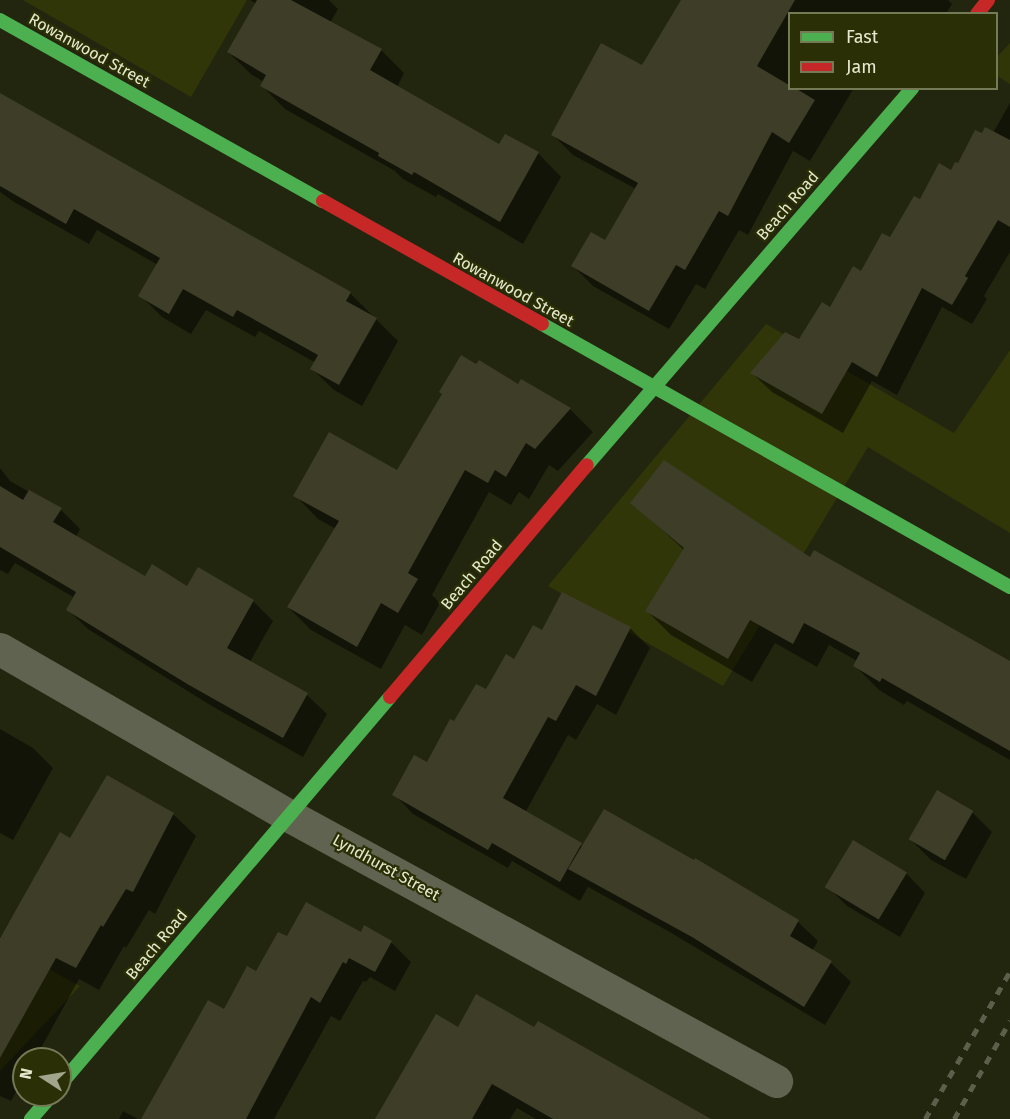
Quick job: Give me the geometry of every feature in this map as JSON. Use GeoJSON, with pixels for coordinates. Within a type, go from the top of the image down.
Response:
{"type":"FeatureCollection","features":[{"type":"Feature","properties":{"kind":"street"},"geometry":{"type":"LineString","coordinates":[[979,12],[988,0]]}},
{"type":"Feature","properties":{"kind":"street","name":"Rowanwood Street"},"geometry":{"type":"LineString","coordinates":[[0,20],[1010,587]]}},
{"type":"Feature","properties":{"kind":"street","name":"Beach Road"},"geometry":{"type":"LineString","coordinates":[[72,1071],[288,815],[910,90]]}},
{"type":"Feature","properties":{"kind":"street","name":"Lyndhurst Street"},"geometry":{"type":"LineString","coordinates":[[0,649],[288,815],[776,1081]]}},
{"type":"Feature","properties":{"kind":"street"},"geometry":{"type":"LineString","coordinates":[[31,1119],[42,1107]]}},
{"type":"Feature","properties":{"kind":"shaded area"},"geometry":{"type":"Polygon","coordinates":[[[23,0],[247,0],[191,97],[23,0]]]}},
{"type":"Feature","properties":{"kind":"shaded area"},"geometry":{"type":"Polygon","coordinates":[[[1010,43],[1010,84],[998,77],[998,56],[1010,43]]]}},
{"type":"Feature","properties":{"kind":"shaded area"},"geometry":{"type":"Polygon","coordinates":[[[766,324],[954,433],[1010,350],[1010,533],[868,447],[723,686],[548,586],[766,324]]]}},
{"type":"Feature","properties":{"kind":"shaded area"},"geometry":{"type":"Polygon","coordinates":[[[0,943],[80,986],[23,1047],[12,1047],[12,1058],[0,1071],[0,943]]]}},
{"type":"Feature","properties":{"kind":"building"},"geometry":{"type":"Polygon","coordinates":[[[257,0],[291,0],[382,49],[370,70],[499,144],[505,134],[539,152],[500,222],[414,172],[412,175],[378,156],[379,153],[260,86],[266,75],[227,52],[257,0]]]}},
{"type":"Feature","properties":{"kind":"building"},"geometry":{"type":"Polygon","coordinates":[[[681,0],[795,0],[757,66],[788,84],[788,90],[798,90],[815,100],[789,143],[772,132],[728,216],[719,211],[685,270],[676,265],[649,311],[571,266],[591,232],[605,240],[638,183],[551,135],[601,43],[642,65],[681,0]]]}},
{"type":"Feature","properties":{"kind":"building"},"geometry":{"type":"Polygon","coordinates":[[[0,93],[351,292],[346,301],[377,318],[339,385],[310,369],[318,355],[237,310],[233,317],[183,289],[169,314],[138,296],[160,258],[74,209],[66,224],[0,186],[0,93]]]}},
{"type":"Feature","properties":{"kind":"building"},"geometry":{"type":"Polygon","coordinates":[[[985,127],[1010,140],[1010,227],[998,220],[965,276],[968,278],[952,305],[922,288],[877,377],[852,362],[822,414],[750,373],[785,332],[799,339],[822,302],[830,307],[853,266],[861,271],[882,233],[890,237],[914,196],[920,199],[939,163],[951,170],[955,162],[958,163],[975,130],[982,133],[985,127]]]}},
{"type":"Feature","properties":{"kind":"building"},"geometry":{"type":"Polygon","coordinates":[[[461,355],[476,364],[479,360],[518,384],[521,379],[571,408],[535,449],[526,443],[506,477],[495,470],[488,483],[465,470],[408,573],[418,579],[398,613],[381,603],[357,647],[287,607],[339,521],[293,496],[329,432],[397,470],[442,394],[439,392],[461,355]]]}},
{"type":"Feature","properties":{"kind":"building"},"geometry":{"type":"Polygon","coordinates":[[[664,460],[810,557],[814,550],[1010,661],[1010,751],[882,678],[880,682],[853,666],[860,653],[804,623],[793,644],[750,620],[728,659],[645,611],[684,548],[630,503],[664,460]]]}},
{"type":"Feature","properties":{"kind":"building"},"geometry":{"type":"Polygon","coordinates":[[[0,486],[23,500],[29,490],[62,508],[53,522],[145,576],[152,564],[187,586],[198,567],[254,600],[227,648],[308,693],[283,738],[189,685],[66,610],[76,592],[0,547],[0,486]]]}},
{"type":"Feature","properties":{"kind":"building"},"geometry":{"type":"Polygon","coordinates":[[[562,592],[631,627],[596,696],[576,685],[556,721],[548,717],[503,798],[582,843],[560,882],[492,843],[488,850],[392,795],[414,755],[427,762],[450,719],[454,721],[476,684],[486,689],[506,654],[514,659],[533,625],[542,630],[562,592]]]}},
{"type":"Feature","properties":{"kind":"building"},"geometry":{"type":"Polygon","coordinates":[[[107,775],[174,813],[133,892],[126,889],[103,927],[101,925],[76,968],[56,958],[0,1058],[0,938],[60,832],[70,838],[107,775]]]}},
{"type":"Feature","properties":{"kind":"building"},"geometry":{"type":"Polygon","coordinates":[[[937,790],[973,811],[945,860],[908,839],[937,790]]]}},
{"type":"Feature","properties":{"kind":"building"},"geometry":{"type":"Polygon","coordinates":[[[604,809],[694,860],[695,858],[799,920],[790,936],[832,961],[804,1007],[692,937],[568,869],[604,809]]]}},
{"type":"Feature","properties":{"kind":"building"},"geometry":{"type":"Polygon","coordinates":[[[853,840],[907,872],[879,920],[825,887],[853,840]]]}},
{"type":"Feature","properties":{"kind":"building"},"geometry":{"type":"Polygon","coordinates":[[[306,902],[361,932],[364,925],[392,941],[375,972],[349,958],[346,964],[343,962],[320,1003],[311,997],[246,1119],[141,1119],[208,1000],[224,1009],[247,966],[256,971],[278,932],[287,936],[306,902]]]}},
{"type":"Feature","properties":{"kind":"building"},"geometry":{"type":"Polygon","coordinates":[[[476,994],[534,1027],[538,1021],[711,1119],[553,1119],[492,1084],[472,1119],[375,1119],[436,1014],[458,1027],[476,994]]]}},
{"type":"Feature","properties":{"kind":"railway"},"geometry":{"type":"LineString","coordinates":[[925,1119],[1010,971]]}},
{"type":"Feature","properties":{"kind":"railway"},"geometry":{"type":"LineString","coordinates":[[954,1119],[1010,1021]]}},
{"type":"Feature","properties":{"kind":"traffic: fast"},"geometry":{"type":"LineString","coordinates":[[0,20],[323,201]]}},
{"type":"Feature","properties":{"kind":"traffic: fast"},"geometry":{"type":"LineString","coordinates":[[587,465],[910,90]]}},
{"type":"Feature","properties":{"kind":"traffic: fast"},"geometry":{"type":"LineString","coordinates":[[542,324],[1010,587]]}},
{"type":"Feature","properties":{"kind":"traffic: fast"},"geometry":{"type":"LineString","coordinates":[[72,1071],[390,697]]}},
{"type":"Feature","properties":{"kind":"traffic: fast"},"geometry":{"type":"LineString","coordinates":[[31,1119],[42,1107]]}},
{"type":"Feature","properties":{"kind":"traffic: jam"},"geometry":{"type":"LineString","coordinates":[[979,12],[988,0]]}},
{"type":"Feature","properties":{"kind":"traffic: jam"},"geometry":{"type":"LineString","coordinates":[[323,201],[542,324]]}},
{"type":"Feature","properties":{"kind":"traffic: jam"},"geometry":{"type":"LineString","coordinates":[[390,697],[587,465]]}}]}
